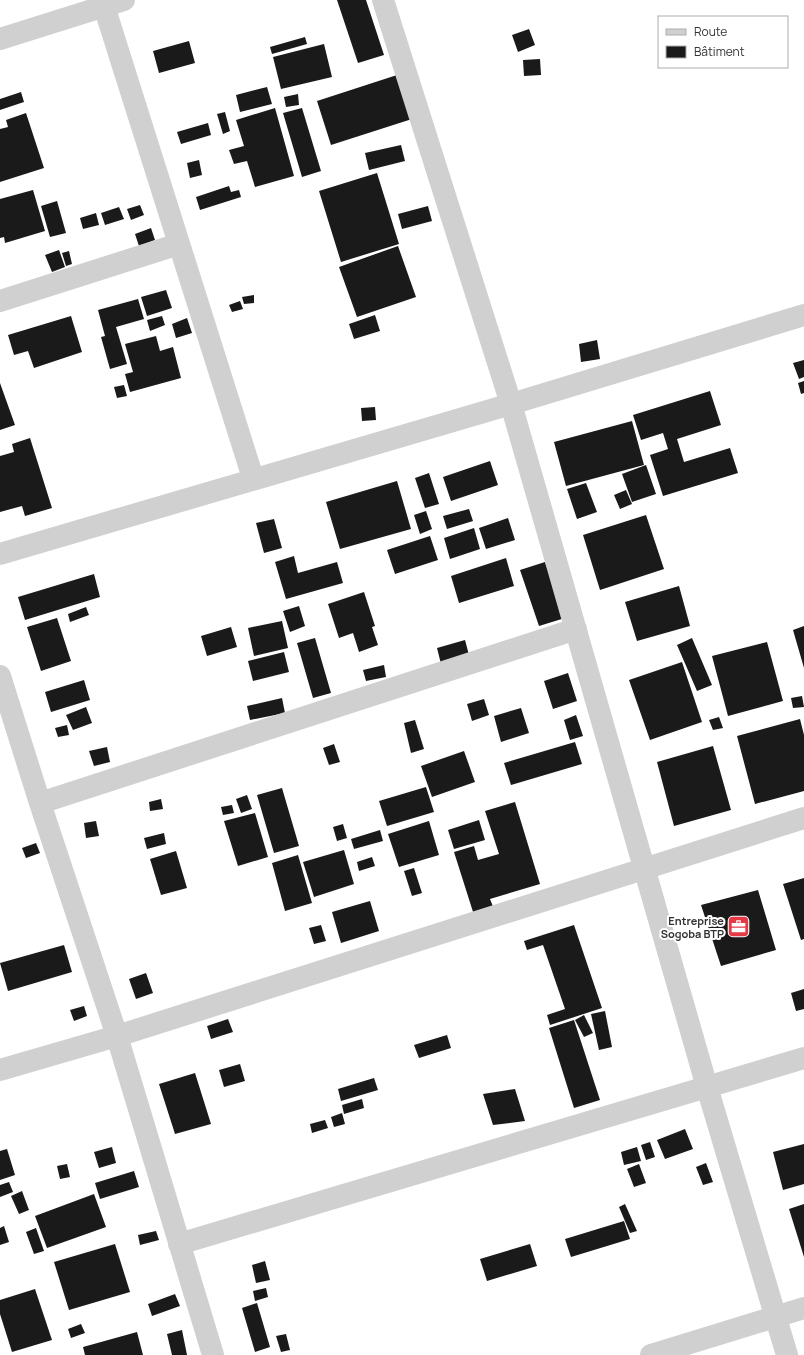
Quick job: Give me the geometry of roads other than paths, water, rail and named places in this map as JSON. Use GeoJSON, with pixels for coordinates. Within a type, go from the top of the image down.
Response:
{"type":"FeatureCollection","features":[{"type":"Feature","properties":{"kind":"street"},"geometry":{"type":"LineString","coordinates":[[383,0],[511,404],[707,1087],[787,1355]]}},
{"type":"Feature","properties":{"kind":"street"},"geometry":{"type":"LineString","coordinates":[[0,39],[114,3],[179,244],[253,478]]}},
{"type":"Feature","properties":{"kind":"street"},"geometry":{"type":"LineString","coordinates":[[0,301],[179,244]]}},
{"type":"Feature","properties":{"kind":"street"},"geometry":{"type":"LineString","coordinates":[[0,554],[253,478],[511,404],[804,315]]}},
{"type":"Feature","properties":{"kind":"street"},"geometry":{"type":"LineString","coordinates":[[40,803],[576,629]]}},
{"type":"Feature","properties":{"kind":"street"},"geometry":{"type":"LineString","coordinates":[[0,676],[40,803],[117,1036],[213,1355]]}},
{"type":"Feature","properties":{"kind":"street"},"geometry":{"type":"LineString","coordinates":[[0,1070],[117,1036],[804,818]]}},
{"type":"Feature","properties":{"kind":"street"},"geometry":{"type":"LineString","coordinates":[[179,1244],[804,1058]]}},
{"type":"Feature","properties":{"kind":"street"},"geometry":{"type":"LineString","coordinates":[[651,1355],[804,1308]]}},
{"type":"Feature","properties":{"kind":"place","name":"Entreprise Sogoba BTP"},"geometry":{"type":"Point","coordinates":[739,927]}}]}
